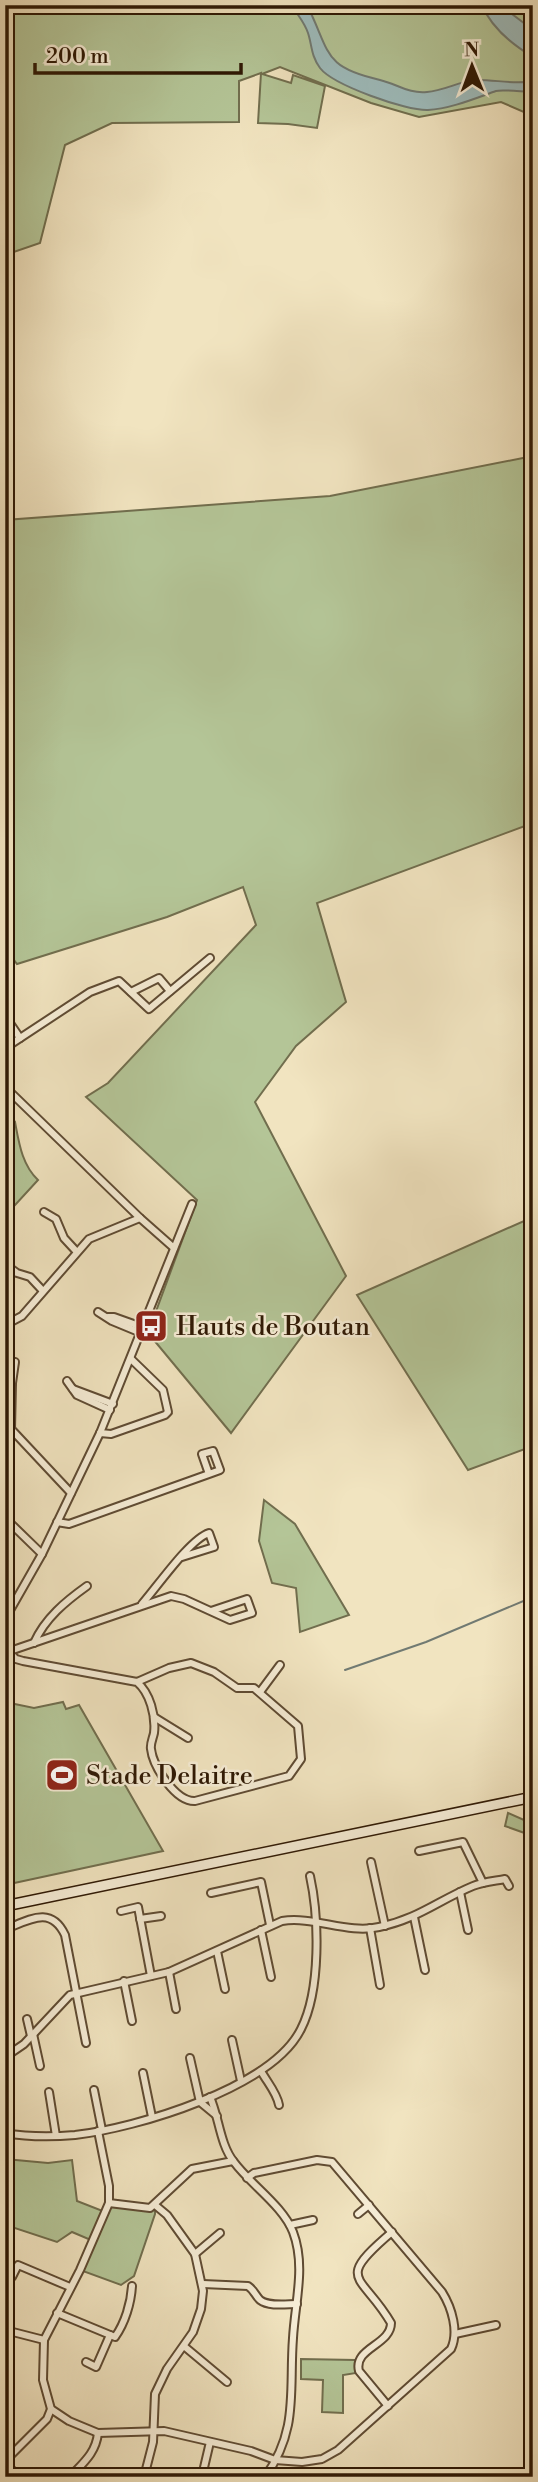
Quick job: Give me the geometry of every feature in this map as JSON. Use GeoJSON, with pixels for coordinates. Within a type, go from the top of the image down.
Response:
{"type":"FeatureCollection","features":[{"type":"Feature","properties":{"kind":"main road"},"geometry":{"type":"LineString","coordinates":[[5,1903],[46,1897],[533,1797]]}},
{"type":"Feature","properties":{"kind":"street"},"geometry":{"type":"LineString","coordinates":[[5,1048],[90,992],[118,982],[149,1009],[210,958]]}},
{"type":"Feature","properties":{"kind":"street"},"geometry":{"type":"LineString","coordinates":[[131,992],[159,978],[170,991]]}},
{"type":"Feature","properties":{"kind":"street"},"geometry":{"type":"LineString","coordinates":[[5,1016],[20,1038]]}},
{"type":"Feature","properties":{"kind":"street"},"geometry":{"type":"LineString","coordinates":[[5,1087],[139,1219],[174,1248]]}},
{"type":"Feature","properties":{"kind":"street"},"geometry":{"type":"LineString","coordinates":[[5,1619],[42,1553],[100,1433],[192,1204]]}},
{"type":"Feature","properties":{"kind":"street"},"geometry":{"type":"LineString","coordinates":[[44,1212],[57,1221],[64,1238],[76,1251]]}},
{"type":"Feature","properties":{"kind":"street"},"geometry":{"type":"LineString","coordinates":[[5,1325],[18,1319],[76,1251],[96,1235],[139,1219]]}},
{"type":"Feature","properties":{"kind":"street"},"geometry":{"type":"LineString","coordinates":[[6,1265],[17,1273],[30,1277],[43,1291]]}},
{"type":"Feature","properties":{"kind":"street"},"geometry":{"type":"LineString","coordinates":[[98,1312],[141,1330]]}},
{"type":"Feature","properties":{"kind":"street"},"geometry":{"type":"LineString","coordinates":[[100,1433],[111,1434],[168,1412],[163,1390],[131,1359]]}},
{"type":"Feature","properties":{"kind":"street"},"geometry":{"type":"LineString","coordinates":[[15,1362],[9,1382],[10,1429],[71,1493]]}},
{"type":"Feature","properties":{"kind":"street"},"geometry":{"type":"LineString","coordinates":[[66,1381],[73,1389],[111,1407]]}},
{"type":"Feature","properties":{"kind":"street"},"geometry":{"type":"LineString","coordinates":[[57,1522],[69,1524],[209,1474]]}},
{"type":"Feature","properties":{"kind":"street"},"geometry":{"type":"LineString","coordinates":[[5,1518],[42,1553]]}},
{"type":"Feature","properties":{"kind":"street"},"geometry":{"type":"LineString","coordinates":[[141,1606],[182,1557],[200,1536],[209,1533],[214,1546],[182,1557]]}},
{"type":"Feature","properties":{"kind":"street"},"geometry":{"type":"LineString","coordinates":[[34,1643],[43,1626],[65,1601],[87,1586]]}},
{"type":"Feature","properties":{"kind":"street"},"geometry":{"type":"LineString","coordinates":[[7,1652],[164,1597],[177,1596],[230,1620],[252,1613],[247,1599],[211,1611]]}},
{"type":"Feature","properties":{"kind":"street"},"geometry":{"type":"LineString","coordinates":[[7,1652],[23,1661],[137,1682],[144,1687],[154,1717],[151,1746],[153,1756],[173,1791],[188,1801],[289,1776],[302,1759],[298,1726],[251,1687],[237,1688],[214,1672],[191,1663],[169,1668],[137,1682]]}},
{"type":"Feature","properties":{"kind":"street"},"geometry":{"type":"LineString","coordinates":[[260,1692],[279,1665]]}},
{"type":"Feature","properties":{"kind":"street"},"geometry":{"type":"LineString","coordinates":[[154,1717],[188,1738]]}},
{"type":"Feature","properties":{"kind":"street"},"geometry":{"type":"LineString","coordinates":[[419,1851],[463,1842],[483,1883]]}},
{"type":"Feature","properties":{"kind":"street"},"geometry":{"type":"LineString","coordinates":[[371,1862],[385,1926]]}},
{"type":"Feature","properties":{"kind":"street"},"geometry":{"type":"LineString","coordinates":[[5,2120],[6,2133],[29,2136],[56,2136],[100,2130],[200,2102],[261,2071],[288,2047],[302,2028],[311,1996],[316,1901],[310,1876]]}},
{"type":"Feature","properties":{"kind":"street"},"geometry":{"type":"LineString","coordinates":[[5,2057],[20,2048],[63,2000],[75,1993],[169,1972],[270,1925],[295,1919],[370,1928],[385,1926],[414,1917],[483,1883],[505,1879],[509,1886]]}},
{"type":"Feature","properties":{"kind":"street"},"geometry":{"type":"LineString","coordinates":[[211,1893],[261,1882],[270,1925]]}},
{"type":"Feature","properties":{"kind":"street"},"geometry":{"type":"LineString","coordinates":[[460,1892],[468,1930]]}},
{"type":"Feature","properties":{"kind":"street"},"geometry":{"type":"LineString","coordinates":[[121,1911],[138,1908],[151,1976]]}},
{"type":"Feature","properties":{"kind":"street"},"geometry":{"type":"LineString","coordinates":[[10,1968],[6,1928],[38,1916],[48,1918],[61,1927],[65,1935],[86,2043]]}},
{"type":"Feature","properties":{"kind":"street"},"geometry":{"type":"LineString","coordinates":[[140,1919],[160,1916]]}},
{"type":"Feature","properties":{"kind":"street"},"geometry":{"type":"LineString","coordinates":[[414,1917],[425,1970]]}},
{"type":"Feature","properties":{"kind":"street"},"geometry":{"type":"LineString","coordinates":[[370,1928],[380,1985]]}},
{"type":"Feature","properties":{"kind":"street"},"geometry":{"type":"LineString","coordinates":[[261,1930],[271,1976]]}},
{"type":"Feature","properties":{"kind":"street"},"geometry":{"type":"LineString","coordinates":[[217,1951],[225,1989]]}},
{"type":"Feature","properties":{"kind":"street"},"geometry":{"type":"LineString","coordinates":[[169,1972],[176,2009]]}},
{"type":"Feature","properties":{"kind":"street"},"geometry":{"type":"LineString","coordinates":[[124,1982],[132,2021]]}},
{"type":"Feature","properties":{"kind":"street"},"geometry":{"type":"LineString","coordinates":[[27,2019],[40,2066]]}},
{"type":"Feature","properties":{"kind":"street"},"geometry":{"type":"LineString","coordinates":[[232,2040],[241,2081]]}},
{"type":"Feature","properties":{"kind":"street"},"geometry":{"type":"LineString","coordinates":[[190,2058],[200,2102],[217,2116]]}},
{"type":"Feature","properties":{"kind":"street"},"geometry":{"type":"LineString","coordinates":[[261,2071],[277,2096],[279,2105]]}},
{"type":"Feature","properties":{"kind":"street"},"geometry":{"type":"LineString","coordinates":[[143,2073],[152,2117]]}},
{"type":"Feature","properties":{"kind":"street"},"geometry":{"type":"LineString","coordinates":[[19,2477],[5,2462],[47,2419],[51,2409],[43,2380],[44,2340],[80,2270],[109,2203],[109,2186],[94,2090]]}},
{"type":"Feature","properties":{"kind":"street"},"geometry":{"type":"LineString","coordinates":[[49,2092],[56,2136]]}},
{"type":"Feature","properties":{"kind":"street"},"geometry":{"type":"LineString","coordinates":[[210,2097],[233,2161],[290,2225],[300,2266],[293,2338],[293,2406],[284,2442],[265,2477]]}},
{"type":"Feature","properties":{"kind":"street"},"geometry":{"type":"LineString","coordinates":[[51,2409],[69,2421],[98,2433],[164,2431],[275,2460],[302,2462],[331,2455],[445,2356],[454,2343],[455,2334],[445,2297],[335,2164],[328,2160],[317,2160],[254,2173],[247,2178]]}},
{"type":"Feature","properties":{"kind":"street"},"geometry":{"type":"LineString","coordinates":[[109,2203],[143,2209],[155,2205],[192,2169],[233,2161]]}},
{"type":"Feature","properties":{"kind":"street"},"geometry":{"type":"LineString","coordinates":[[144,2477],[153,2442],[155,2394],[167,2369],[185,2347],[203,2300],[203,2284],[195,2254],[167,2215],[155,2205]]}},
{"type":"Feature","properties":{"kind":"street"},"geometry":{"type":"LineString","coordinates":[[358,2214],[369,2205]]}},
{"type":"Feature","properties":{"kind":"street"},"geometry":{"type":"LineString","coordinates":[[290,2225],[313,2220]]}},
{"type":"Feature","properties":{"kind":"street"},"geometry":{"type":"LineString","coordinates":[[388,2406],[359,2371],[358,2364],[362,2356],[388,2335],[391,2323],[363,2287],[358,2273],[365,2255],[392,2232]]}},
{"type":"Feature","properties":{"kind":"street"},"geometry":{"type":"LineString","coordinates":[[195,2254],[220,2233]]}},
{"type":"Feature","properties":{"kind":"street"},"geometry":{"type":"LineString","coordinates":[[12,2277],[18,2265],[69,2287]]}},
{"type":"Feature","properties":{"kind":"street"},"geometry":{"type":"LineString","coordinates":[[203,2284],[248,2286],[261,2300],[269,2303],[297,2304]]}},
{"type":"Feature","properties":{"kind":"street"},"geometry":{"type":"LineString","coordinates":[[57,2313],[115,2337],[132,2298],[132,2286]]}},
{"type":"Feature","properties":{"kind":"street"},"geometry":{"type":"LineString","coordinates":[[455,2334],[496,2325]]}},
{"type":"Feature","properties":{"kind":"street"},"geometry":{"type":"LineString","coordinates":[[5,2330],[44,2340]]}},
{"type":"Feature","properties":{"kind":"street"},"geometry":{"type":"LineString","coordinates":[[86,2362],[96,2367],[110,2335]]}},
{"type":"Feature","properties":{"kind":"street"},"geometry":{"type":"LineString","coordinates":[[185,2347],[227,2382]]}},
{"type":"Feature","properties":{"kind":"street"},"geometry":{"type":"LineString","coordinates":[[69,2477],[93,2452],[98,2433]]}},
{"type":"Feature","properties":{"kind":"street"},"geometry":{"type":"LineString","coordinates":[[202,2476],[209,2442]]}},
{"type":"Feature","properties":{"kind":"green space"},"geometry":{"type":"Polygon","coordinates":[[[5,5],[533,5],[533,116],[501,102],[419,117],[371,103],[280,67],[262,74],[291,83],[293,75],[325,86],[317,128],[258,123],[261,73],[239,81],[239,122],[112,123],[65,145],[40,243],[5,255],[5,5]]]}},
{"type":"Feature","properties":{"kind":"green space"},"geometry":{"type":"Polygon","coordinates":[[[533,456],[533,823],[317,903],[346,1002],[296,1046],[255,1102],[346,1276],[231,1433],[148,1333],[197,1200],[86,1097],[108,1083],[256,925],[243,887],[167,917],[17,964],[5,948],[5,520],[330,496],[533,456]]]}},
{"type":"Feature","properties":{"kind":"green space"},"geometry":{"type":"Polygon","coordinates":[[[15,1122],[25,1161],[38,1180],[5,1216],[5,1127],[15,1122]]]}},
{"type":"Feature","properties":{"kind":"green space"},"geometry":{"type":"Polygon","coordinates":[[[533,1217],[533,1446],[468,1470],[357,1295],[533,1217]]]}},
{"type":"Feature","properties":{"kind":"green space"},"geometry":{"type":"Polygon","coordinates":[[[264,1500],[295,1524],[349,1615],[300,1632],[296,1588],[272,1583],[259,1541],[264,1500]]]}},
{"type":"Feature","properties":{"kind":"green space","name":"Stade Delaitre"},"geometry":{"type":"Polygon","coordinates":[[[5,1702],[34,1708],[63,1702],[66,1709],[79,1705],[163,1851],[5,1885],[5,1702]]]}},
{"type":"Feature","properties":{"kind":"green space"},"geometry":{"type":"Polygon","coordinates":[[[508,1813],[533,1824],[533,1836],[505,1826],[508,1813]]]}},
{"type":"Feature","properties":{"kind":"green space"},"geometry":{"type":"Polygon","coordinates":[[[5,2159],[48,2163],[72,2160],[77,2201],[105,2212],[109,2203],[155,2205],[155,2214],[134,2276],[121,2285],[80,2270],[91,2240],[72,2232],[57,2242],[12,2227],[5,2232],[5,2159]]]}},
{"type":"Feature","properties":{"kind":"green space"},"geometry":{"type":"Polygon","coordinates":[[[301,2359],[355,2360],[356,2373],[343,2375],[343,2413],[322,2412],[323,2380],[301,2379],[301,2359]]]}},
{"type":"Feature","properties":{"kind":"water"},"geometry":{"type":"Polygon","coordinates":[[[292,5],[307,5],[331,56],[348,70],[361,75],[421,92],[481,80],[533,81],[533,92],[499,90],[454,105],[428,110],[371,96],[339,82],[320,68],[313,55],[306,29],[292,5]]]}},
{"type":"Feature","properties":{"kind":"water"},"geometry":{"type":"Polygon","coordinates":[[[482,5],[500,5],[533,30],[533,57],[503,35],[482,5]]]}},
{"type":"Feature","properties":{"kind":"waterway"},"geometry":{"type":"LineString","coordinates":[[345,1670],[426,1642],[533,1597]]}},
{"type":"Feature","properties":{"kind":"place","name":"Hauts de Boutan"},"geometry":{"type":"Point","coordinates":[151,1326]}},
{"type":"Feature","properties":{"kind":"place","name":"Stade Delaitre"},"geometry":{"type":"Point","coordinates":[62,1775]}}]}
